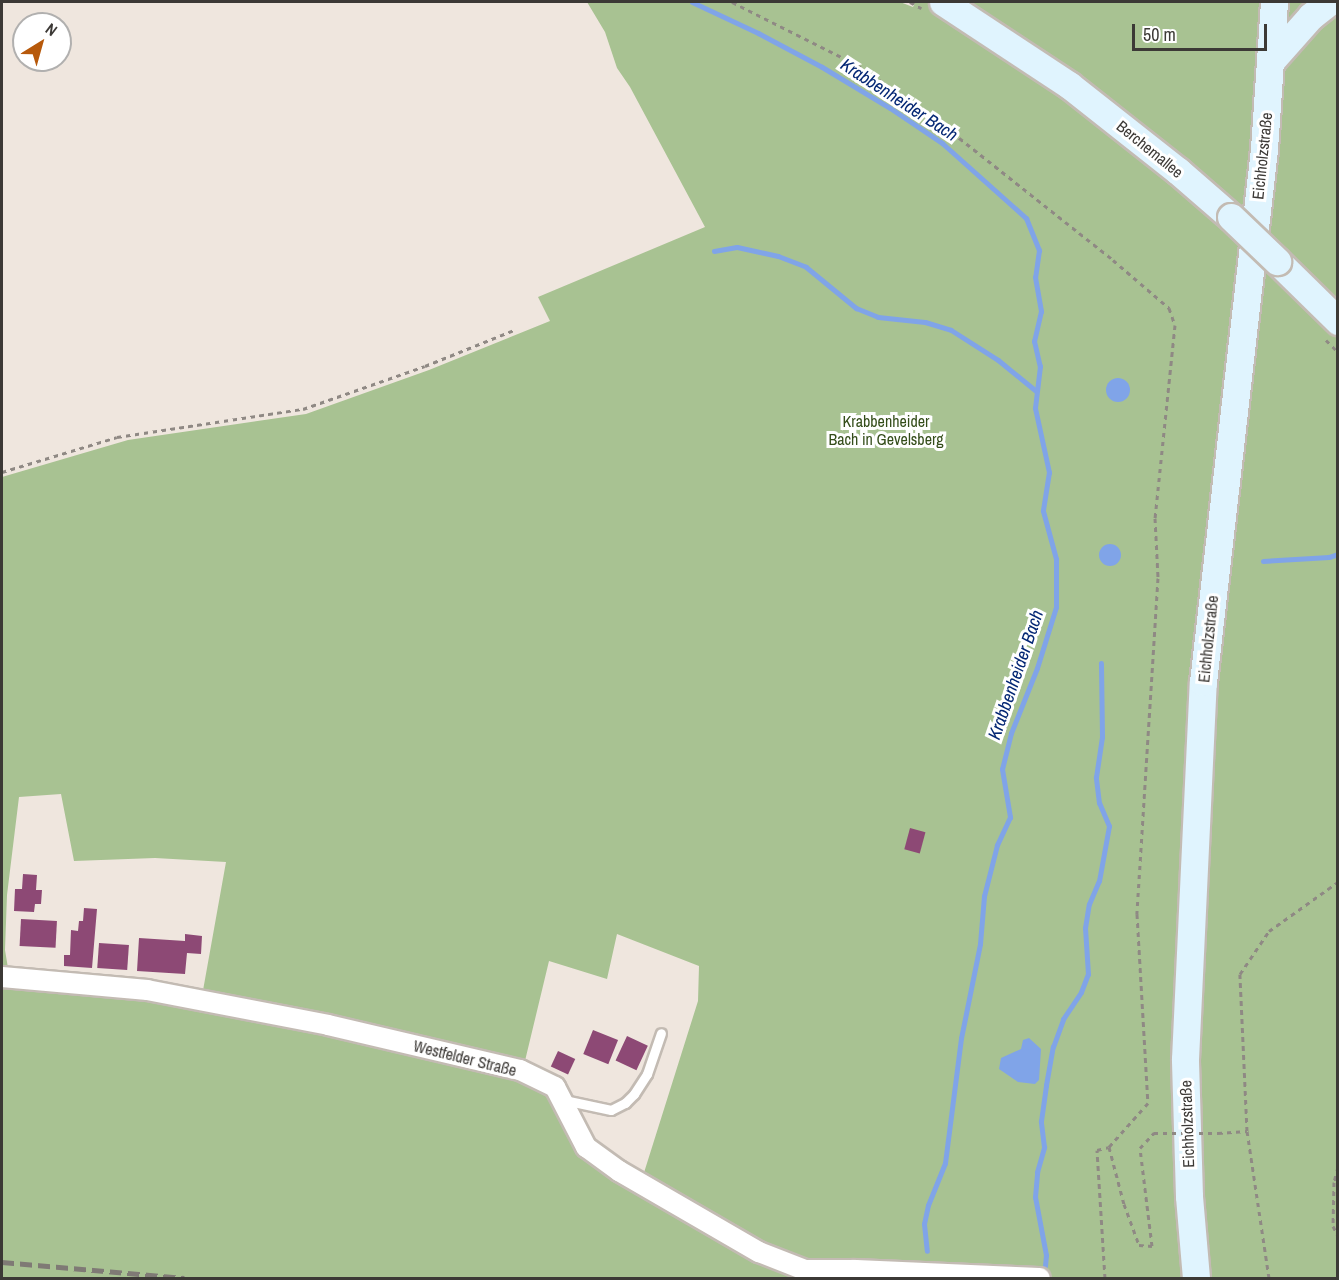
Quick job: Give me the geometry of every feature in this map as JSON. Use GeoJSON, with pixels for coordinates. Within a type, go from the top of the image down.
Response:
{"type":"FeatureCollection","features":[{"type":"Feature","properties":{"kind":"main road","name":"Berchemallee"},"geometry":{"type":"LineString","coordinates":[[943,2],[1069,85],[1160,156],[1231,217],[1334,312]]}},
{"type":"Feature","properties":{"kind":"main road","name":"Eichholzstraße"},"geometry":{"type":"LineString","coordinates":[[1196,1278],[1189,1196],[1185,1059],[1203,682],[1257,213],[1274,2]]}},
{"type":"Feature","properties":{"kind":"main road"},"geometry":{"type":"LineString","coordinates":[[1271,61],[1311,16],[1329,2]]}},
{"type":"Feature","properties":{"kind":"street","name":"Westfelder Straße"},"geometry":{"type":"LineString","coordinates":[[2,977],[147,990],[328,1025],[520,1070],[555,1087],[586,1147],[619,1171],[759,1252],[805,1270],[855,1269],[1041,1278]]}},
{"type":"Feature","properties":{"kind":"lane"},"geometry":{"type":"LineString","coordinates":[[561,1099],[611,1110],[625,1103],[647,1074],[661,1033]]}},
{"type":"Feature","properties":{"kind":"path"},"geometry":{"type":"LineString","coordinates":[[732,2],[857,65],[924,110],[1169,308],[1175,325],[1155,519],[1158,578],[1137,914],[1148,1103],[1109,1147],[1097,1150],[1105,1278]]}},
{"type":"Feature","properties":{"kind":"path"},"geometry":{"type":"LineString","coordinates":[[2,472],[117,437],[303,409],[425,366],[514,330]]}},
{"type":"Feature","properties":{"kind":"path"},"geometry":{"type":"LineString","coordinates":[[1269,1278],[1247,1131],[1240,974],[1269,930],[1338,882]]}},
{"type":"Feature","properties":{"kind":"path"},"geometry":{"type":"LineString","coordinates":[[1109,1147],[1124,1204],[1139,1245],[1152,1246],[1140,1148],[1154,1134],[1247,1131]]}},
{"type":"Feature","properties":{"kind":"path"},"geometry":{"type":"LineString","coordinates":[[1338,1167],[1334,1182],[1333,1226],[1338,1236]]}},
{"type":"Feature","properties":{"kind":"green space","name":"Krabbenheider Bach in Gevelsberg"},"geometry":{"type":"Polygon","coordinates":[[[587,2],[900,2],[913,7],[915,2],[1337,2],[1337,1278],[2,1278],[2,981],[223,1008],[502,1070],[542,1089],[551,1098],[580,1146],[804,1266],[642,1179],[698,1001],[699,966],[617,934],[607,979],[549,961],[524,1065],[202,996],[226,862],[155,858],[74,861],[61,794],[19,797],[7,895],[5,950],[9,974],[2,973],[2,477],[128,440],[306,414],[429,370],[550,321],[538,297],[705,227],[630,87],[617,68],[605,32],[587,2]]]}},
{"type":"Feature","properties":{"kind":"water"},"geometry":{"type":"Polygon","coordinates":[[[1118,378],[1123,379],[1129,385],[1129,395],[1123,401],[1118,402],[1113,401],[1107,395],[1106,390],[1107,385],[1113,379],[1118,378]]]}},
{"type":"Feature","properties":{"kind":"water"},"geometry":{"type":"Polygon","coordinates":[[[1110,544],[1118,547],[1121,555],[1118,563],[1110,566],[1102,563],[1099,555],[1102,547],[1110,544]]]}},
{"type":"Feature","properties":{"kind":"water"},"geometry":{"type":"Polygon","coordinates":[[[1029,1038],[1041,1049],[1039,1080],[1035,1084],[1018,1082],[999,1069],[1001,1058],[1021,1049],[1023,1040],[1029,1038]]]}},
{"type":"Feature","properties":{"kind":"building"},"geometry":{"type":"Polygon","coordinates":[[[910,828],[925,832],[920,853],[904,849],[910,828]]]}},
{"type":"Feature","properties":{"kind":"building"},"geometry":{"type":"Polygon","coordinates":[[[23,874],[37,875],[36,890],[42,890],[41,904],[35,904],[34,912],[14,911],[15,889],[22,889],[23,874]]]}},
{"type":"Feature","properties":{"kind":"building"},"geometry":{"type":"Polygon","coordinates":[[[84,908],[97,909],[92,968],[64,966],[64,955],[70,955],[71,930],[78,931],[79,921],[83,921],[84,908]]]}},
{"type":"Feature","properties":{"kind":"building"},"geometry":{"type":"Polygon","coordinates":[[[21,919],[57,921],[56,948],[20,946],[21,919]]]}},
{"type":"Feature","properties":{"kind":"building"},"geometry":{"type":"Polygon","coordinates":[[[185,934],[202,936],[201,954],[187,953],[185,974],[137,971],[139,938],[185,941],[185,934]]]}},
{"type":"Feature","properties":{"kind":"building"},"geometry":{"type":"Polygon","coordinates":[[[99,943],[129,945],[127,970],[97,968],[99,943]]]}},
{"type":"Feature","properties":{"kind":"building"},"geometry":{"type":"Polygon","coordinates":[[[593,1030],[618,1040],[608,1064],[583,1054],[593,1030]]]}},
{"type":"Feature","properties":{"kind":"building"},"geometry":{"type":"Polygon","coordinates":[[[627,1036],[648,1046],[636,1070],[616,1060],[627,1036]]]}},
{"type":"Feature","properties":{"kind":"building"},"geometry":{"type":"Polygon","coordinates":[[[558,1051],[575,1059],[568,1074],[551,1066],[558,1051]]]}},
{"type":"Feature","properties":{"kind":"waterway","name":"Krabbenheider Bach"},"geometry":{"type":"LineString","coordinates":[[692,2],[822,67],[942,143],[1026,218],[1039,250],[1035,277],[1041,311],[1034,341],[1040,366],[1035,408],[1049,472],[1043,511],[1056,559],[1056,607],[1037,668],[1011,733],[1002,769],[1010,817],[997,845],[984,896],[980,944],[961,1038],[945,1163],[928,1205],[924,1224],[927,1251]]}},
{"type":"Feature","properties":{"kind":"waterway"},"geometry":{"type":"LineString","coordinates":[[714,251],[737,247],[778,256],[806,267],[856,308],[878,317],[925,322],[951,330],[998,360],[1036,391]]}},
{"type":"Feature","properties":{"kind":"waterway"},"geometry":{"type":"LineString","coordinates":[[1263,561],[1329,557],[1338,554]]}},
{"type":"Feature","properties":{"kind":"waterway"},"geometry":{"type":"LineString","coordinates":[[1045,1266],[1046,1255],[1035,1197],[1037,1172],[1044,1147],[1041,1121],[1046,1085],[1053,1047],[1063,1019],[1081,992],[1088,974],[1085,928],[1089,904],[1099,881],[1109,826],[1099,803],[1096,777],[1102,737],[1101,663]]}},
{"type":"Feature","properties":{"kind":"railway"},"geometry":{"type":"LineString","coordinates":[[2,1262],[184,1278]]}}]}
